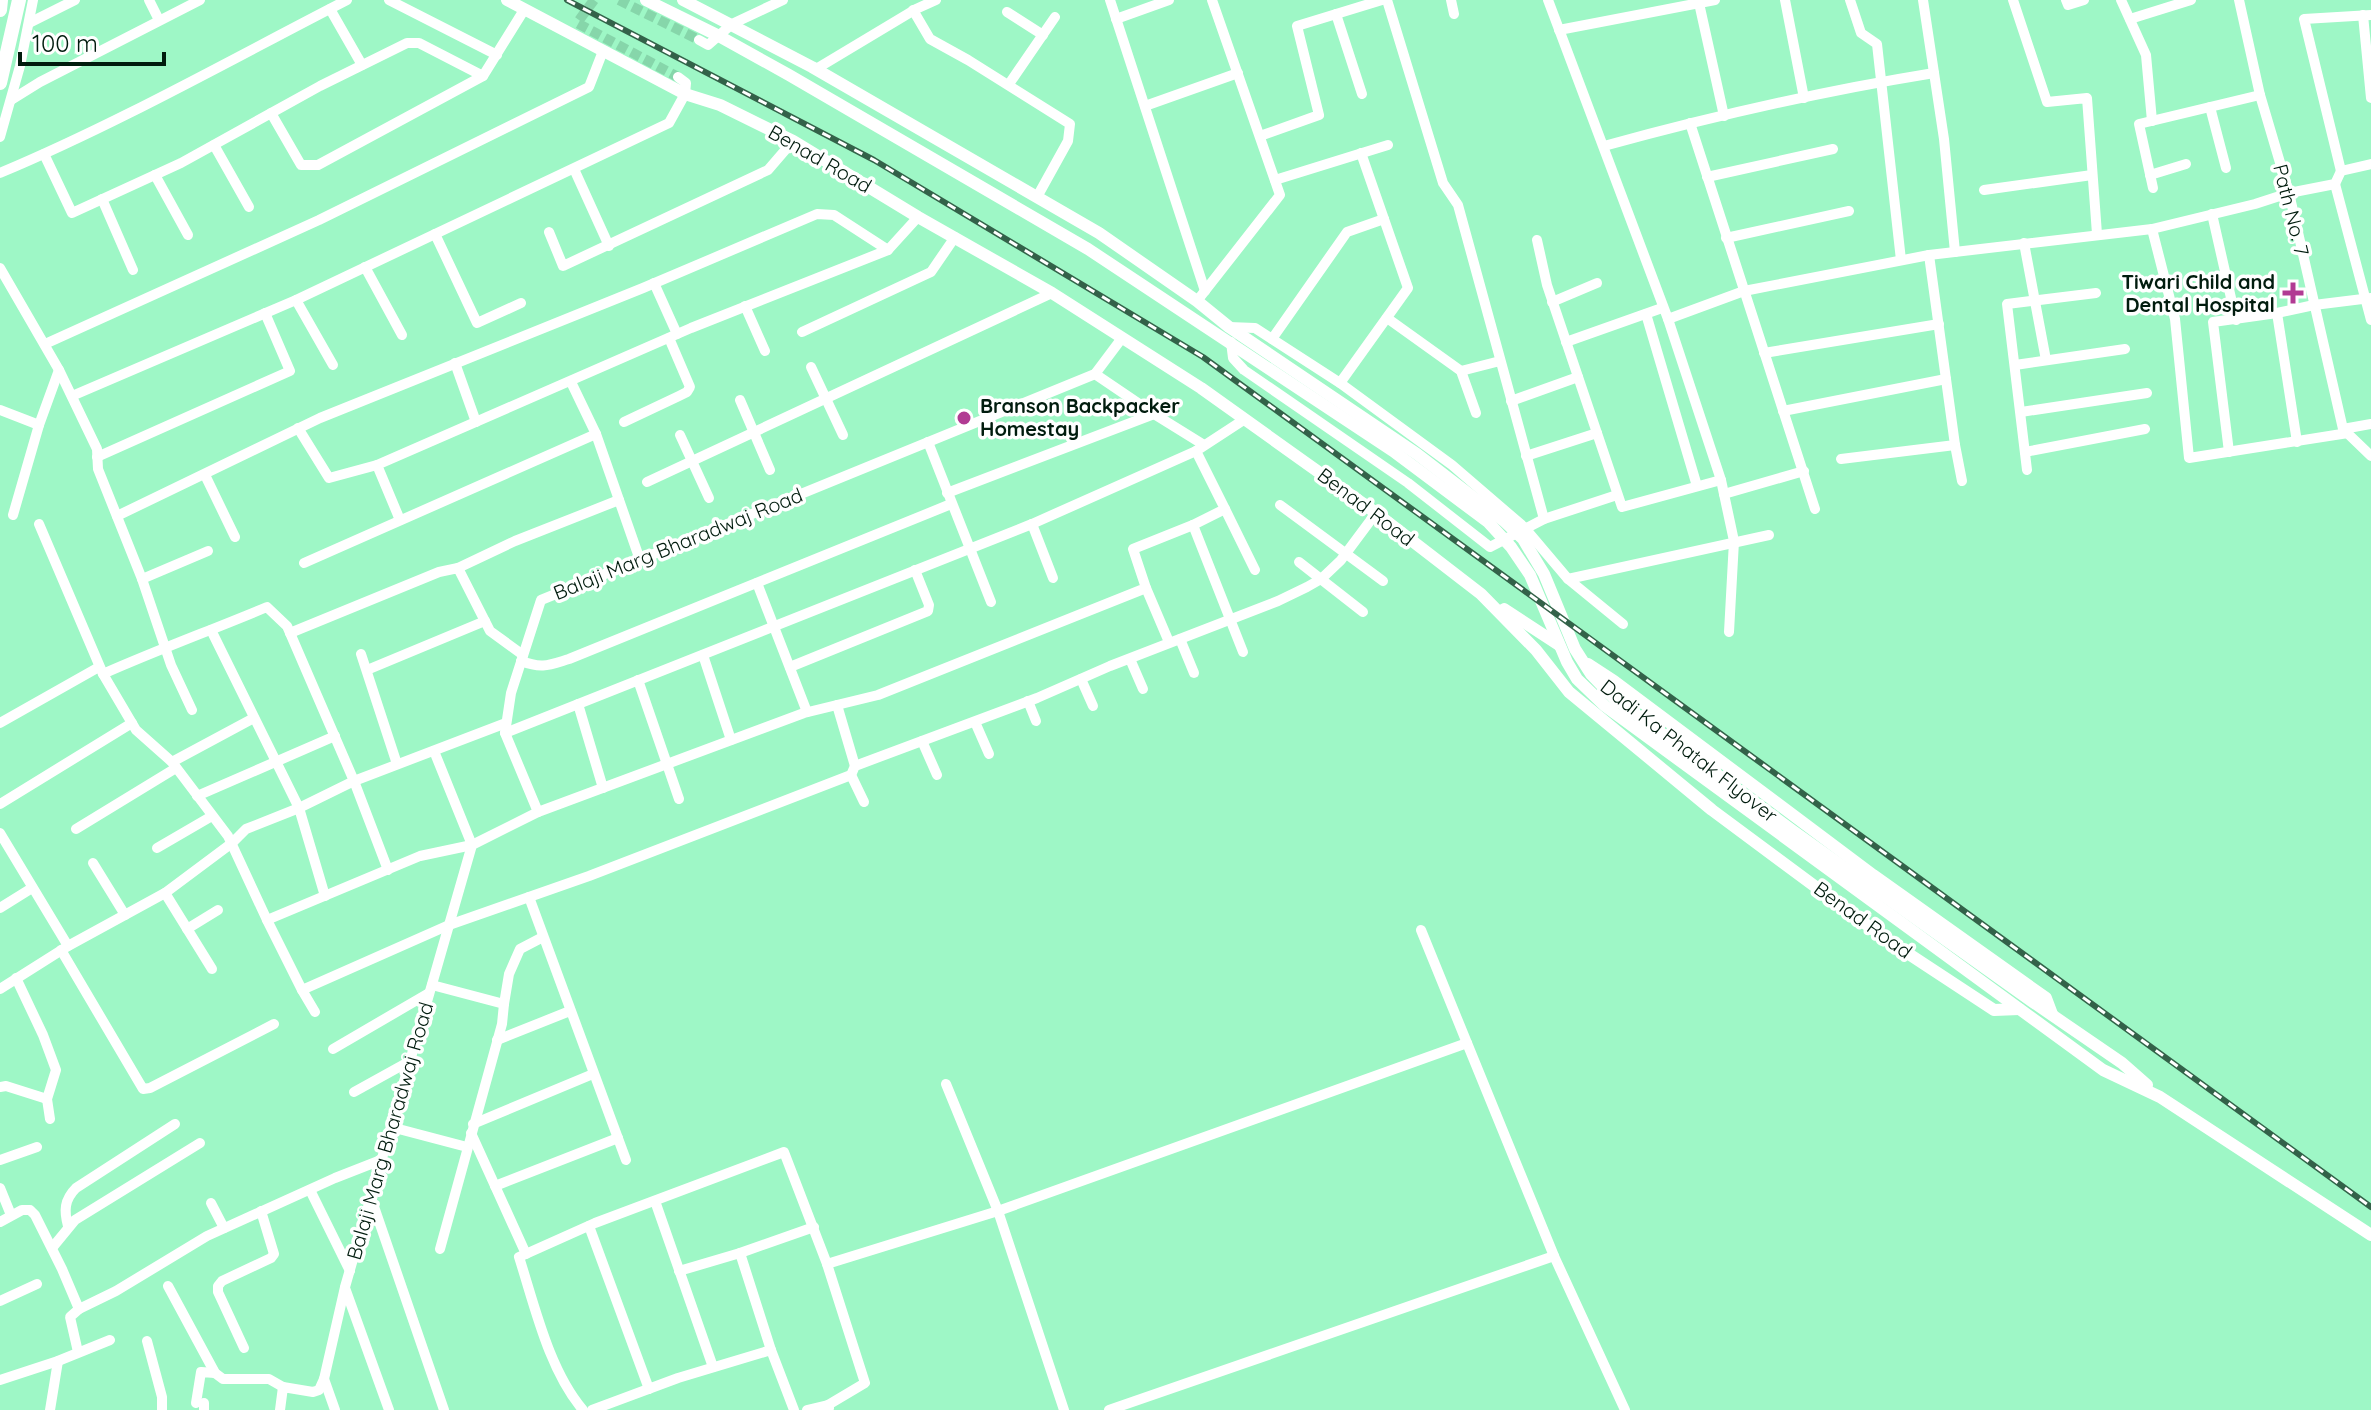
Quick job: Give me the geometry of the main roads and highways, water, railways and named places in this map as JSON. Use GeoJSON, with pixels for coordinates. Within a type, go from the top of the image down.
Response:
{"type":"FeatureCollection","features":[{"type":"Feature","properties":{"kind":"highway"},"geometry":{"type":"LineString","coordinates":[[0,10],[1,0]]}},
{"type":"Feature","properties":{"kind":"highway"},"geometry":{"type":"LineString","coordinates":[[0,83],[19,0]]}},
{"type":"Feature","properties":{"kind":"main road","name":"Benad Road"},"geometry":{"type":"LineString","coordinates":[[507,0],[685,94],[720,105],[793,141],[1052,293],[1245,419],[1376,513],[1481,594],[1536,650],[1569,692],[1712,810],[1886,939],[1994,1010],[2019,1009],[2103,1070],[2160,1097],[2371,1235]]}},
{"type":"Feature","properties":{"kind":"main road","name":"Dadi Ka Phatak Flyover"},"geometry":{"type":"LineString","coordinates":[[646,0],[717,35],[1088,249],[1393,451],[1488,522],[1511,547],[1530,575],[1577,679],[1605,706],[2019,1009]]}},
{"type":"Feature","properties":{"kind":"main road","name":"Dadi Ka Phatak Flyover"},"geometry":{"type":"LineString","coordinates":[[683,0],[816,69],[1099,233],[1201,296],[1229,327],[1417,454],[1523,539],[1544,574],[1575,649],[1591,674],[1614,698],[1793,831],[2052,1014]]}},
{"type":"Feature","properties":{"kind":"main road"},"geometry":{"type":"LineString","coordinates":[[1481,594],[1614,681],[1873,875],[2046,998],[2052,1014]]}},
{"type":"Feature","properties":{"kind":"main road","name":"Benad Road"},"geometry":{"type":"LineString","coordinates":[[2052,1014],[2122,1063],[2160,1097]]}},
{"type":"Feature","properties":{"kind":"tunnel"},"geometry":{"type":"LineString","coordinates":[[594,0],[577,23],[678,77]]}},
{"type":"Feature","properties":{"kind":"tunnel"},"geometry":{"type":"LineString","coordinates":[[619,0],[699,40]]}},
{"type":"Feature","properties":{"kind":"railway"},"geometry":{"type":"LineString","coordinates":[[567,0],[874,160],[1203,357],[2371,1207]]}},
{"type":"Feature","properties":{"kind":"place","name":"Tiwari Child and Dental Hospital"},"geometry":{"type":"Point","coordinates":[2293,293]}},
{"type":"Feature","properties":{"kind":"place","name":"Branson Backpacker Homestay"},"geometry":{"type":"Point","coordinates":[964,418]}}]}
